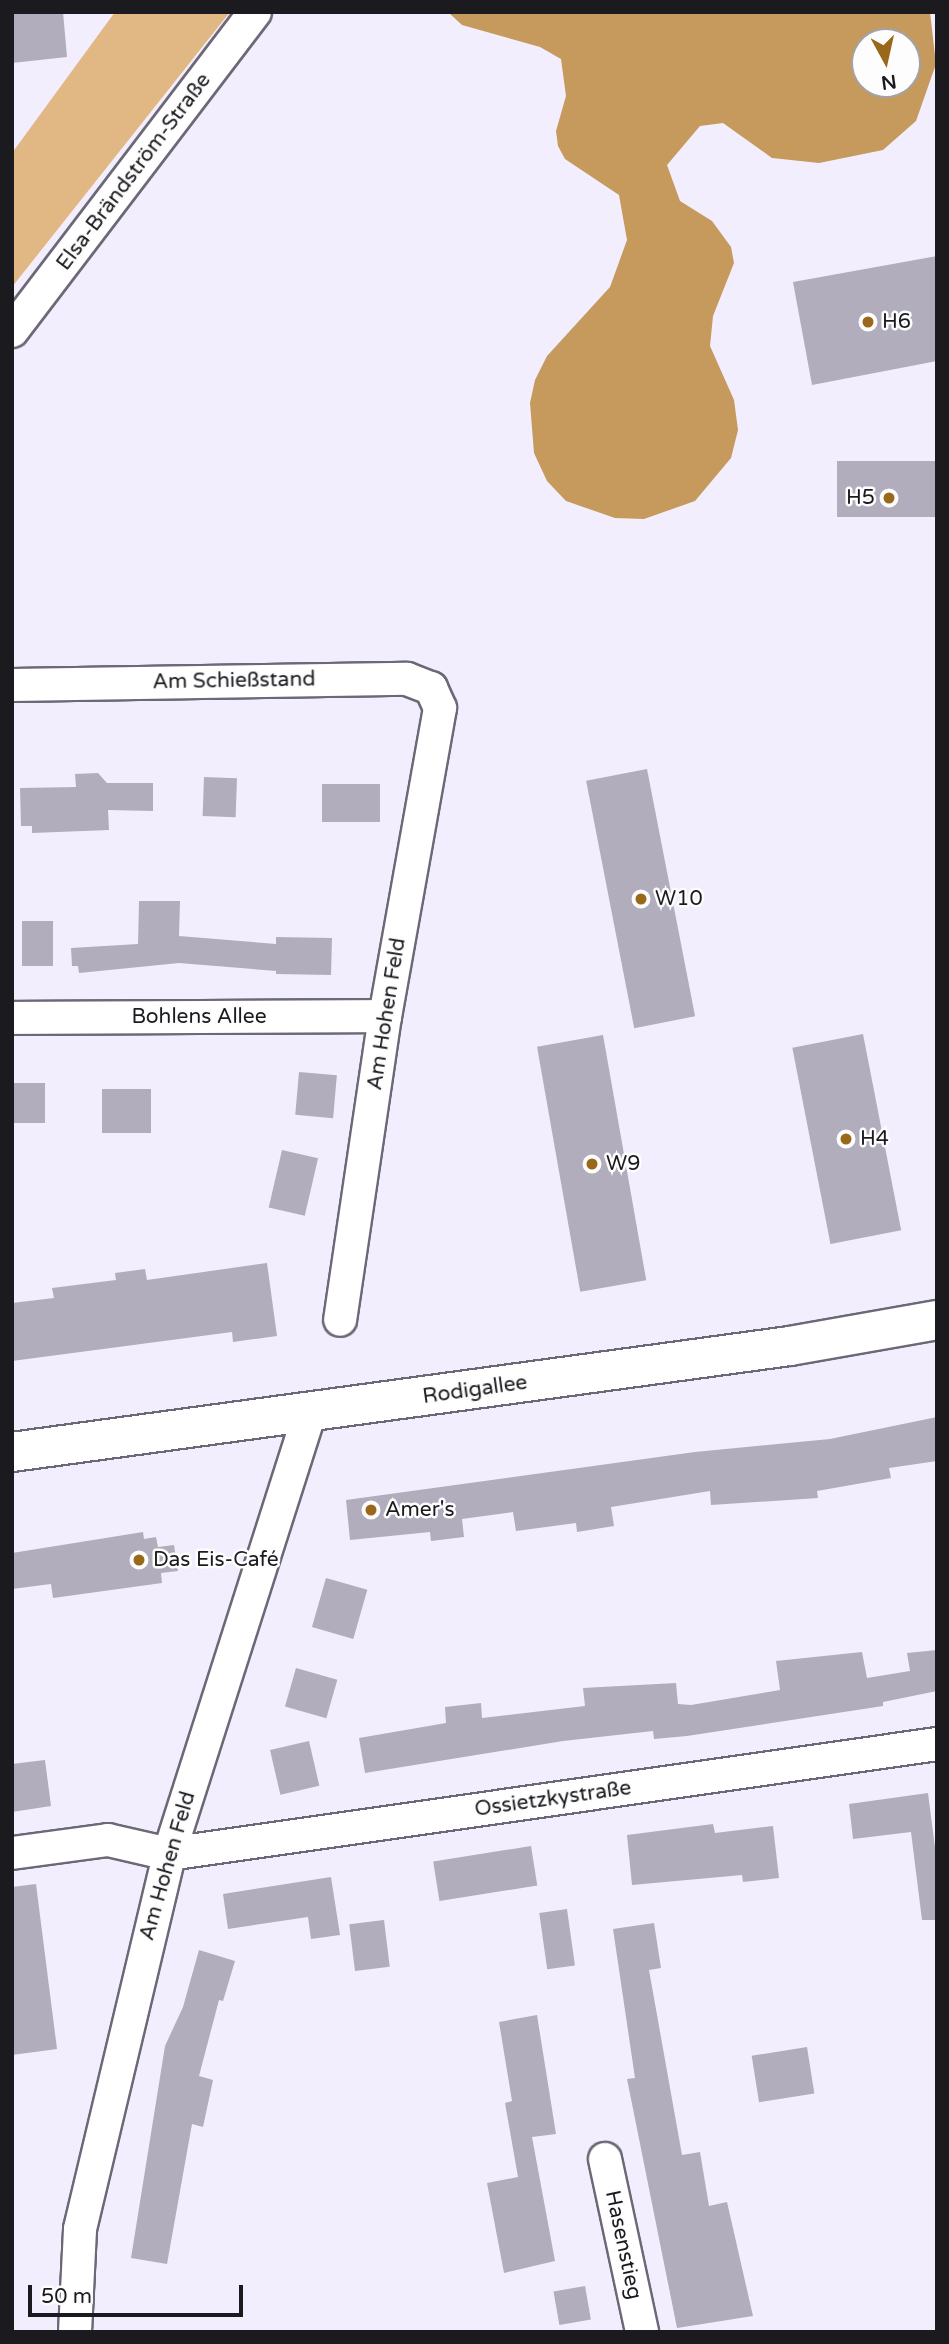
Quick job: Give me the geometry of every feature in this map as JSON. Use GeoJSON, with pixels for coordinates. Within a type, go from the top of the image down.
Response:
{"type":"FeatureCollection","features":[{"type":"Feature","properties":{"kind":"main road","name":"Rodigallee"},"geometry":{"type":"LineString","coordinates":[[12,1452],[776,1348],[937,1321]]}},
{"type":"Feature","properties":{"kind":"street","name":"Elsa-Brändström-Straße"},"geometry":{"type":"LineString","coordinates":[[12,331],[255,12]]}},
{"type":"Feature","properties":{"kind":"street","name":"Am Schießstand"},"geometry":{"type":"LineString","coordinates":[[12,685],[407,679],[431,688],[439,709]]}},
{"type":"Feature","properties":{"kind":"street","name":"Am Hohen Feld"},"geometry":{"type":"LineString","coordinates":[[340,1320],[385,1016],[439,709]]}},
{"type":"Feature","properties":{"kind":"street","name":"Bohlens Allee"},"geometry":{"type":"LineString","coordinates":[[12,1018],[385,1016]]}},
{"type":"Feature","properties":{"kind":"street","name":"Am Hohen Feld"},"geometry":{"type":"LineString","coordinates":[[75,2332],[80,2230],[169,1854],[310,1412]]}},
{"type":"Feature","properties":{"kind":"street","name":"Ossietzkystraße"},"geometry":{"type":"LineString","coordinates":[[169,1854],[937,1744]]}},
{"type":"Feature","properties":{"kind":"street"},"geometry":{"type":"LineString","coordinates":[[12,1853],[108,1840],[169,1854]]}},
{"type":"Feature","properties":{"kind":"street","name":"Hasenstieg"},"geometry":{"type":"LineString","coordinates":[[605,2159],[642,2332]]}},
{"type":"Feature","properties":{"kind":"shaded area"},"geometry":{"type":"Polygon","coordinates":[[[115,12],[230,12],[12,287],[12,153],[115,12]]]}},
{"type":"Feature","properties":{"kind":"shaded area"},"geometry":{"type":"Polygon","coordinates":[[[448,12],[930,12],[936,64],[916,121],[883,150],[819,163],[772,158],[723,123],[700,126],[667,165],[680,201],[712,221],[731,247],[734,263],[713,316],[710,346],[734,400],[738,430],[731,458],[695,501],[644,519],[615,518],[566,501],[547,481],[534,453],[530,403],[535,380],[547,356],[610,287],[627,240],[619,195],[565,159],[558,146],[556,131],[566,96],[561,59],[540,47],[462,25],[448,12]]]}},
{"type":"Feature","properties":{"kind":"building"},"geometry":{"type":"Polygon","coordinates":[[[12,12],[63,12],[67,57],[12,63],[12,12]]]}},
{"type":"Feature","properties":{"kind":"building","name":"H6"},"geometry":{"type":"Polygon","coordinates":[[[937,256],[937,361],[812,385],[793,282],[937,256]]]}},
{"type":"Feature","properties":{"kind":"building","name":"H5"},"geometry":{"type":"Polygon","coordinates":[[[837,461],[937,461],[937,517],[837,517],[837,461]]]}},
{"type":"Feature","properties":{"kind":"building","name":"W10"},"geometry":{"type":"Polygon","coordinates":[[[647,769],[695,1016],[634,1028],[586,781],[647,769]]]}},
{"type":"Feature","properties":{"kind":"building"},"geometry":{"type":"Polygon","coordinates":[[[98,773],[107,783],[153,783],[153,811],[108,810],[109,830],[32,833],[32,826],[21,826],[20,788],[76,787],[75,774],[98,773]]]}},
{"type":"Feature","properties":{"kind":"building"},"geometry":{"type":"Polygon","coordinates":[[[204,777],[237,778],[236,817],[203,816],[204,777]]]}},
{"type":"Feature","properties":{"kind":"building"},"geometry":{"type":"Polygon","coordinates":[[[322,784],[380,784],[380,822],[322,822],[322,784]]]}},
{"type":"Feature","properties":{"kind":"building"},"geometry":{"type":"Polygon","coordinates":[[[139,901],[180,901],[179,936],[276,944],[276,937],[332,938],[331,975],[276,974],[276,971],[179,963],[79,973],[78,966],[72,966],[71,948],[138,944],[139,901]]]}},
{"type":"Feature","properties":{"kind":"building"},"geometry":{"type":"Polygon","coordinates":[[[22,921],[53,921],[53,966],[22,966],[22,921]]]}},
{"type":"Feature","properties":{"kind":"building","name":"H4"},"geometry":{"type":"Polygon","coordinates":[[[863,1034],[901,1230],[830,1244],[792,1048],[863,1034]]]}},
{"type":"Feature","properties":{"kind":"building","name":"W9"},"geometry":{"type":"Polygon","coordinates":[[[603,1035],[646,1280],[580,1292],[537,1047],[603,1035]]]}},
{"type":"Feature","properties":{"kind":"building"},"geometry":{"type":"Polygon","coordinates":[[[299,1072],[337,1075],[333,1118],[295,1115],[299,1072]]]}},
{"type":"Feature","properties":{"kind":"building"},"geometry":{"type":"Polygon","coordinates":[[[12,1083],[45,1083],[45,1123],[12,1123],[12,1083]]]}},
{"type":"Feature","properties":{"kind":"building"},"geometry":{"type":"Polygon","coordinates":[[[102,1089],[151,1089],[151,1133],[102,1133],[102,1089]]]}},
{"type":"Feature","properties":{"kind":"building"},"geometry":{"type":"Polygon","coordinates":[[[282,1150],[318,1158],[305,1216],[269,1207],[282,1150]]]}},
{"type":"Feature","properties":{"kind":"building"},"geometry":{"type":"Polygon","coordinates":[[[267,1263],[277,1336],[233,1342],[232,1332],[12,1361],[12,1303],[54,1298],[52,1288],[116,1280],[115,1273],[145,1269],[147,1280],[267,1263]]]}},
{"type":"Feature","properties":{"kind":"building"},"geometry":{"type":"Polygon","coordinates":[[[937,1417],[937,1461],[889,1468],[891,1478],[817,1491],[818,1498],[711,1505],[710,1491],[611,1507],[614,1526],[577,1532],[576,1523],[516,1531],[513,1512],[462,1519],[464,1537],[431,1541],[430,1532],[350,1540],[346,1500],[695,1452],[830,1439],[937,1417]]]}},
{"type":"Feature","properties":{"kind":"building"},"geometry":{"type":"Polygon","coordinates":[[[143,1532],[144,1539],[156,1537],[158,1547],[174,1545],[178,1571],[161,1573],[162,1583],[53,1598],[51,1584],[12,1589],[12,1553],[143,1532]]]}},
{"type":"Feature","properties":{"kind":"building"},"geometry":{"type":"Polygon","coordinates":[[[326,1578],[367,1590],[353,1639],[312,1627],[326,1578]]]}},
{"type":"Feature","properties":{"kind":"building"},"geometry":{"type":"Polygon","coordinates":[[[937,1650],[937,1691],[883,1702],[883,1706],[687,1736],[654,1739],[653,1731],[563,1741],[365,1773],[359,1738],[446,1723],[445,1707],[481,1703],[482,1718],[585,1706],[583,1688],[676,1683],[678,1704],[691,1705],[780,1690],[776,1661],[862,1652],[867,1678],[910,1671],[907,1653],[937,1650]]]}},
{"type":"Feature","properties":{"kind":"building"},"geometry":{"type":"Polygon","coordinates":[[[296,1668],[337,1680],[326,1718],[285,1706],[296,1668]]]}},
{"type":"Feature","properties":{"kind":"building"},"geometry":{"type":"Polygon","coordinates":[[[309,1741],[319,1786],[280,1795],[270,1750],[309,1741]]]}},
{"type":"Feature","properties":{"kind":"building"},"geometry":{"type":"Polygon","coordinates":[[[45,1760],[51,1806],[12,1812],[12,1764],[45,1760]]]}},
{"type":"Feature","properties":{"kind":"building"},"geometry":{"type":"Polygon","coordinates":[[[928,1793],[937,1863],[937,1920],[922,1920],[911,1832],[853,1839],[849,1804],[928,1793]]]}},
{"type":"Feature","properties":{"kind":"building"},"geometry":{"type":"Polygon","coordinates":[[[713,1824],[715,1833],[773,1826],[779,1878],[743,1882],[742,1875],[632,1885],[627,1835],[713,1824]]]}},
{"type":"Feature","properties":{"kind":"building"},"geometry":{"type":"Polygon","coordinates":[[[531,1846],[537,1886],[439,1901],[433,1861],[531,1846]]]}},
{"type":"Feature","properties":{"kind":"building"},"geometry":{"type":"Polygon","coordinates":[[[331,1877],[340,1935],[311,1939],[308,1917],[228,1929],[223,1894],[331,1877]]]}},
{"type":"Feature","properties":{"kind":"building"},"geometry":{"type":"Polygon","coordinates":[[[36,1884],[57,2049],[12,2055],[12,1887],[36,1884]]]}},
{"type":"Feature","properties":{"kind":"building"},"geometry":{"type":"Polygon","coordinates":[[[567,1909],[575,1965],[547,1969],[539,1913],[567,1909]]]}},
{"type":"Feature","properties":{"kind":"building"},"geometry":{"type":"Polygon","coordinates":[[[384,1920],[390,1967],[355,1971],[349,1924],[384,1920]]]}},
{"type":"Feature","properties":{"kind":"building"},"geometry":{"type":"Polygon","coordinates":[[[654,1923],[661,1968],[649,1970],[682,2155],[700,2152],[709,2206],[727,2202],[753,2316],[677,2328],[627,2079],[635,2078],[613,1929],[654,1923]]]}},
{"type":"Feature","properties":{"kind":"building"},"geometry":{"type":"Polygon","coordinates":[[[199,1950],[235,1961],[223,2001],[219,2000],[199,2076],[213,2080],[203,2127],[192,2124],[167,2264],[131,2258],[165,2046],[183,2007],[199,1950]]]}},
{"type":"Feature","properties":{"kind":"building"},"geometry":{"type":"Polygon","coordinates":[[[537,2015],[556,2134],[532,2137],[555,2261],[504,2273],[487,2183],[518,2177],[505,2103],[512,2101],[499,2022],[537,2015]]]}},
{"type":"Feature","properties":{"kind":"building"},"geometry":{"type":"Polygon","coordinates":[[[807,2047],[814,2093],[759,2102],[752,2056],[807,2047]]]}},
{"type":"Feature","properties":{"kind":"building"},"geometry":{"type":"Polygon","coordinates":[[[585,2286],[591,2319],[559,2325],[553,2292],[585,2286]]]}},
{"type":"Feature","properties":{"kind":"place","name":"H6"},"geometry":{"type":"Point","coordinates":[868,322]}},
{"type":"Feature","properties":{"kind":"place","name":"H5"},"geometry":{"type":"Point","coordinates":[889,498]}},
{"type":"Feature","properties":{"kind":"place","name":"W10"},"geometry":{"type":"Point","coordinates":[641,899]}},
{"type":"Feature","properties":{"kind":"place","name":"H4"},"geometry":{"type":"Point","coordinates":[846,1139]}},
{"type":"Feature","properties":{"kind":"place","name":"W9"},"geometry":{"type":"Point","coordinates":[592,1164]}},
{"type":"Feature","properties":{"kind":"place","name":"Amer's"},"geometry":{"type":"Point","coordinates":[371,1510]}},
{"type":"Feature","properties":{"kind":"place","name":"Das Eis-Café"},"geometry":{"type":"Point","coordinates":[139,1560]}}]}
